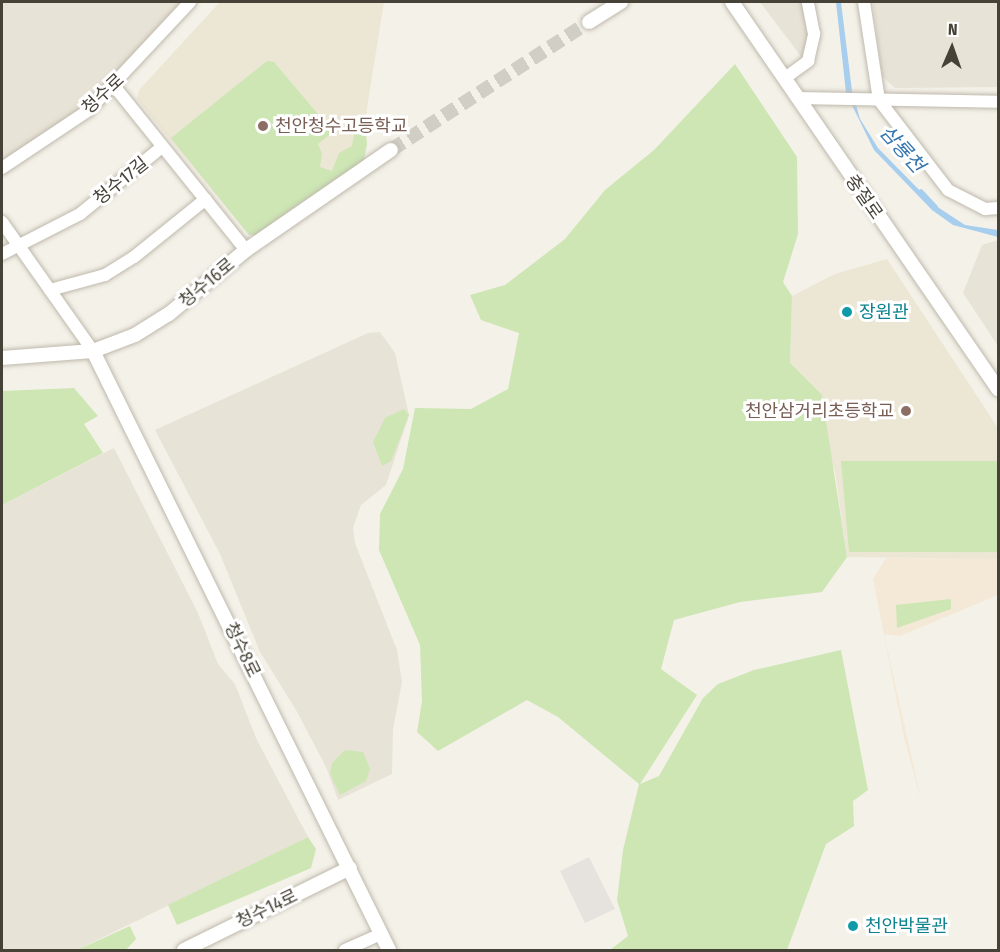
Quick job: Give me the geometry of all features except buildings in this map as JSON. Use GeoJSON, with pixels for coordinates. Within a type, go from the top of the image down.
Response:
{"type":"FeatureCollection","features":[{"type":"Feature","properties":{"kind":"street","name":"청수로"},"geometry":{"type":"LineString","coordinates":[[2,168],[89,110],[114,86],[190,2]]}},
{"type":"Feature","properties":{"kind":"street"},"geometry":{"type":"LineString","coordinates":[[589,22],[621,2]]}},
{"type":"Feature","properties":{"kind":"street","name":"충절로"},"geometry":{"type":"LineString","coordinates":[[732,2],[999,389]]}},
{"type":"Feature","properties":{"kind":"street"},"geometry":{"type":"LineString","coordinates":[[785,78],[808,61],[814,34],[808,2]]}},
{"type":"Feature","properties":{"kind":"street"},"geometry":{"type":"LineString","coordinates":[[864,2],[873,99],[948,190],[985,209],[999,208]]}},
{"type":"Feature","properties":{"kind":"street"},"geometry":{"type":"LineString","coordinates":[[114,86],[162,147]]}},
{"type":"Feature","properties":{"kind":"street"},"geometry":{"type":"LineString","coordinates":[[798,98],[999,98]]}},
{"type":"Feature","properties":{"kind":"street"},"geometry":{"type":"LineString","coordinates":[[873,99],[999,102]]}},
{"type":"Feature","properties":{"kind":"street","name":"청수17길"},"geometry":{"type":"LineString","coordinates":[[2,254],[80,214],[162,147],[206,198],[246,250]]}},
{"type":"Feature","properties":{"kind":"street","name":"청수16로"},"geometry":{"type":"LineString","coordinates":[[2,358],[93,351],[135,334],[169,315],[246,250],[391,150]]}},
{"type":"Feature","properties":{"kind":"street"},"geometry":{"type":"LineString","coordinates":[[50,290],[105,275],[134,257],[206,198]]}},
{"type":"Feature","properties":{"kind":"street"},"geometry":{"type":"LineString","coordinates":[[2,222],[93,351]]}},
{"type":"Feature","properties":{"kind":"street","name":"청수8로"},"geometry":{"type":"LineString","coordinates":[[93,351],[389,951]]}},
{"type":"Feature","properties":{"kind":"street","name":"청수14로"},"geometry":{"type":"LineString","coordinates":[[184,951],[350,868]]}},
{"type":"Feature","properties":{"kind":"street"},"geometry":{"type":"LineString","coordinates":[[345,951],[381,934]]}},
{"type":"Feature","properties":{"kind":"shaded area"},"geometry":{"type":"Polygon","coordinates":[[[2,2],[183,2],[98,93],[70,118],[2,163],[2,2]]]}},
{"type":"Feature","properties":{"kind":"shaded area","name":"천안청수고등학교"},"geometry":{"type":"Polygon","coordinates":[[[220,2],[384,2],[367,108],[364,160],[249,235],[137,99],[139,90],[220,2]]]}},
{"type":"Feature","properties":{"kind":"shaded area"},"geometry":{"type":"Polygon","coordinates":[[[760,2],[808,2],[814,34],[806,63],[760,2]]]}},
{"type":"Feature","properties":{"kind":"shaded area"},"geometry":{"type":"Polygon","coordinates":[[[873,2],[998,2],[998,87],[895,88],[882,76],[873,2]]]}},
{"type":"Feature","properties":{"kind":"shaded area"},"geometry":{"type":"Polygon","coordinates":[[[998,240],[998,346],[963,293],[982,245],[998,240]]]}},
{"type":"Feature","properties":{"kind":"shaded area","name":"천안삼거리초등학교"},"geometry":{"type":"Polygon","coordinates":[[[887,259],[998,428],[998,559],[847,557],[835,471],[790,363],[792,296],[835,274],[887,259]]]}},
{"type":"Feature","properties":{"kind":"shaded area"},"geometry":{"type":"Polygon","coordinates":[[[380,332],[395,353],[409,415],[386,485],[361,505],[353,528],[355,543],[397,650],[402,682],[393,729],[392,774],[338,800],[326,767],[296,710],[260,652],[220,554],[155,430],[368,333],[380,332]]]}},
{"type":"Feature","properties":{"kind":"shaded area"},"geometry":{"type":"Polygon","coordinates":[[[114,448],[198,613],[218,664],[235,684],[256,738],[308,837],[77,950],[2,950],[2,505],[114,448]]]}},
{"type":"Feature","properties":{"kind":"shaded area"},"geometry":{"type":"Polygon","coordinates":[[[886,558],[998,559],[998,595],[900,636],[884,634],[922,803],[904,738],[873,579],[886,558]]]}},
{"type":"Feature","properties":{"kind":"shaded area"},"geometry":{"type":"Polygon","coordinates":[[[589,857],[615,909],[585,923],[560,871],[589,857]]]}},
{"type":"Feature","properties":{"kind":"green space"},"geometry":{"type":"Polygon","coordinates":[[[267,61],[274,62],[333,132],[318,144],[322,154],[320,167],[332,171],[339,153],[352,146],[355,131],[365,123],[367,144],[364,160],[259,235],[249,235],[171,138],[267,61]]]}},
{"type":"Feature","properties":{"kind":"green space"},"geometry":{"type":"Polygon","coordinates":[[[735,64],[797,157],[798,234],[783,282],[792,296],[790,363],[822,395],[847,557],[822,592],[740,602],[674,620],[661,669],[697,695],[640,784],[659,776],[703,698],[718,684],[754,670],[841,650],[868,790],[853,801],[854,826],[826,844],[787,950],[610,950],[628,936],[617,900],[623,850],[639,784],[558,717],[527,700],[438,751],[417,732],[422,701],[420,645],[379,550],[380,514],[403,469],[415,408],[471,409],[508,389],[519,333],[481,320],[470,295],[505,285],[565,239],[605,190],[654,150],[735,64]]]}},
{"type":"Feature","properties":{"kind":"green space"},"geometry":{"type":"Polygon","coordinates":[[[74,388],[98,416],[84,424],[103,453],[2,505],[2,391],[74,388]]]}},
{"type":"Feature","properties":{"kind":"green space"},"geometry":{"type":"Polygon","coordinates":[[[404,409],[409,415],[391,461],[382,466],[373,442],[385,418],[404,409]]]}},
{"type":"Feature","properties":{"kind":"green space"},"geometry":{"type":"Polygon","coordinates":[[[841,461],[998,461],[998,552],[849,552],[841,461]]]}},
{"type":"Feature","properties":{"kind":"green space"},"geometry":{"type":"Polygon","coordinates":[[[951,599],[951,609],[897,628],[896,605],[951,599]]]}},
{"type":"Feature","properties":{"kind":"green space"},"geometry":{"type":"Polygon","coordinates":[[[345,750],[363,752],[370,769],[366,781],[340,795],[330,774],[332,763],[345,750]]]}},
{"type":"Feature","properties":{"kind":"green space"},"geometry":{"type":"Polygon","coordinates":[[[308,837],[316,849],[311,868],[177,925],[168,905],[308,837]]]}},
{"type":"Feature","properties":{"kind":"green space"},"geometry":{"type":"Polygon","coordinates":[[[130,926],[136,939],[126,950],[77,950],[130,926]]]}},
{"type":"Feature","properties":{"kind":"water"},"geometry":{"type":"Polygon","coordinates":[[[836,2],[841,2],[852,91],[860,119],[878,148],[933,204],[965,225],[998,230],[998,237],[953,225],[932,210],[874,150],[846,93],[836,2]]]}},
{"type":"Feature","properties":{"kind":"waterway","name":"삼룡천"},"geometry":{"type":"LineString","coordinates":[[921,191],[936,207]]}},
{"type":"Feature","properties":{"kind":"tunnel"},"geometry":{"type":"LineString","coordinates":[[391,150],[589,22]]}},
{"type":"Feature","properties":{"kind":"place","name":"천안청수고등학교"},"geometry":{"type":"Point","coordinates":[263,126]}},
{"type":"Feature","properties":{"kind":"place","name":"장원관"},"geometry":{"type":"Point","coordinates":[847,312]}},
{"type":"Feature","properties":{"kind":"place","name":"천안삼거리초등학교"},"geometry":{"type":"Point","coordinates":[906,411]}},
{"type":"Feature","properties":{"kind":"place","name":"천안박물관"},"geometry":{"type":"Point","coordinates":[853,926]}}]}
